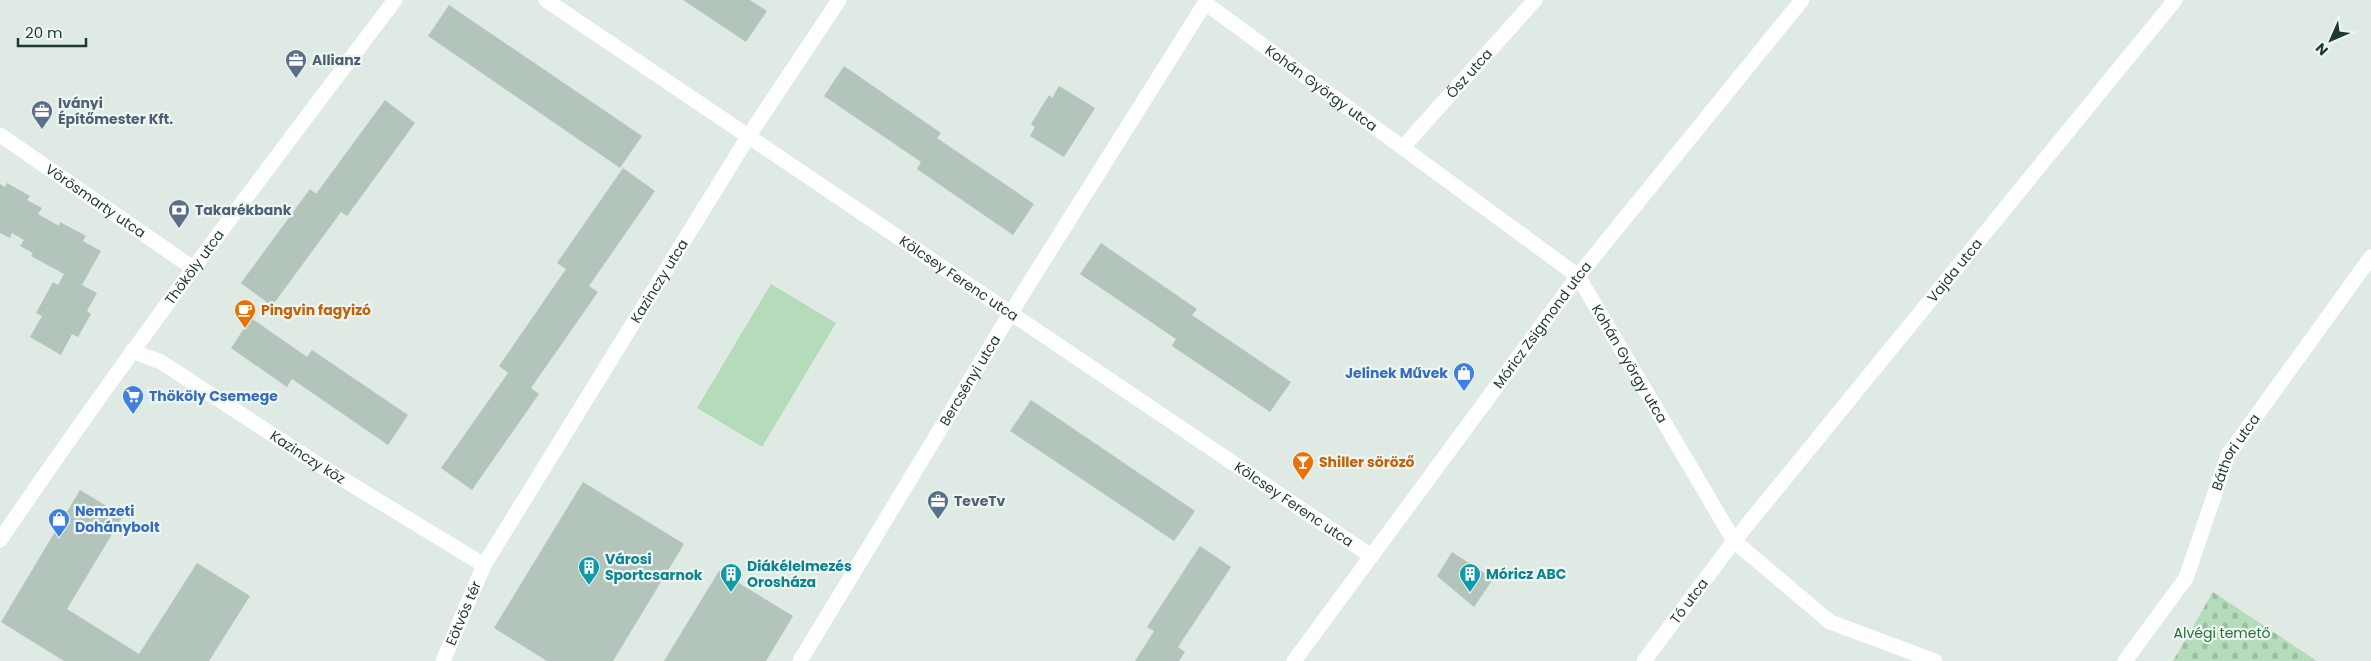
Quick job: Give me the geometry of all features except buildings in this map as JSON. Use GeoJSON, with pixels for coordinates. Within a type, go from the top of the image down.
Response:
{"type":"FeatureCollection","features":[{"type":"Feature","properties":{"kind":"street","name":"Thököly utca"},"geometry":{"type":"LineString","coordinates":[[0,540],[70,438],[192,268],[395,0]]}},
{"type":"Feature","properties":{"kind":"street","name":"Kölcsey Ferenc utca"},"geometry":{"type":"LineString","coordinates":[[546,0],[1372,556]]}},
{"type":"Feature","properties":{"kind":"street","name":"Kazinczy utca"},"geometry":{"type":"LineString","coordinates":[[484,565],[748,137],[839,0]]}},
{"type":"Feature","properties":{"kind":"street","name":"Ősz utca"},"geometry":{"type":"LineString","coordinates":[[1404,147],[1535,0]]}},
{"type":"Feature","properties":{"kind":"street","name":"Móricz Zsigmond utca"},"geometry":{"type":"LineString","coordinates":[[1294,661],[1578,276],[1802,0]]}},
{"type":"Feature","properties":{"kind":"street","name":"Vajda utca"},"geometry":{"type":"LineString","coordinates":[[1734,541],[2175,0]]}},
{"type":"Feature","properties":{"kind":"street","name":"Kohán György utca"},"geometry":{"type":"LineString","coordinates":[[1206,2],[1578,276],[1734,541],[1830,622],[1935,661]]}},
{"type":"Feature","properties":{"kind":"street","name":"Bercsényi utca"},"geometry":{"type":"LineString","coordinates":[[800,661],[1010,314],[1206,2]]}},
{"type":"Feature","properties":{"kind":"street","name":"Vörösmarty utca"},"geometry":{"type":"LineString","coordinates":[[0,135],[192,268]]}},
{"type":"Feature","properties":{"kind":"street","name":"Báthori utca"},"geometry":{"type":"LineString","coordinates":[[2125,661],[2186,578],[2228,455],[2371,257]]}},
{"type":"Feature","properties":{"kind":"street","name":"Kazinczy köz"},"geometry":{"type":"LineString","coordinates":[[132,351],[161,362],[316,463],[484,565]]}},
{"type":"Feature","properties":{"kind":"street","name":"Tó utca"},"geometry":{"type":"LineString","coordinates":[[1644,661],[1734,541]]}},
{"type":"Feature","properties":{"kind":"street","name":"Eötvös tér"},"geometry":{"type":"LineString","coordinates":[[443,661],[484,565]]}},
{"type":"Feature","properties":{"kind":"green space"},"geometry":{"type":"Polygon","coordinates":[[[771,284],[836,323],[762,447],[697,408],[771,284]]]}},
{"type":"Feature","properties":{"kind":"green space","name":"Alvégi temető"},"geometry":{"type":"Polygon","coordinates":[[[2213,592],[2317,661],[2173,661],[2213,592]]]}},
{"type":"Feature","properties":{"kind":"place","name":"Allianz"},"geometry":{"type":"Point","coordinates":[296,79]}},
{"type":"Feature","properties":{"kind":"place","name":"Iványi Építőmester Kft."},"geometry":{"type":"Point","coordinates":[42,130]}},
{"type":"Feature","properties":{"kind":"place","name":"Takarékbank"},"geometry":{"type":"Point","coordinates":[179,229]}},
{"type":"Feature","properties":{"kind":"place","name":"Pingvin fagyizó"},"geometry":{"type":"Point","coordinates":[245,329]}},
{"type":"Feature","properties":{"kind":"place","name":"Jelinek Művek"},"geometry":{"type":"Point","coordinates":[1464,392]}},
{"type":"Feature","properties":{"kind":"place","name":"Thököly Csemege"},"geometry":{"type":"Point","coordinates":[133,415]}},
{"type":"Feature","properties":{"kind":"place","name":"Shiller söröző"},"geometry":{"type":"Point","coordinates":[1303,481]}},
{"type":"Feature","properties":{"kind":"place","name":"TeveTv"},"geometry":{"type":"Point","coordinates":[938,520]}},
{"type":"Feature","properties":{"kind":"place","name":"Nemzeti Dohánybolt"},"geometry":{"type":"Point","coordinates":[59,538]}},
{"type":"Feature","properties":{"kind":"place","name":"Városi Sportcsarnok"},"geometry":{"type":"Point","coordinates":[589,586]}},
{"type":"Feature","properties":{"kind":"place","name":"Diákélelmezés Orosháza"},"geometry":{"type":"Point","coordinates":[731,593]}},
{"type":"Feature","properties":{"kind":"place","name":"Móricz ABC"},"geometry":{"type":"Point","coordinates":[1470,593]}}]}
